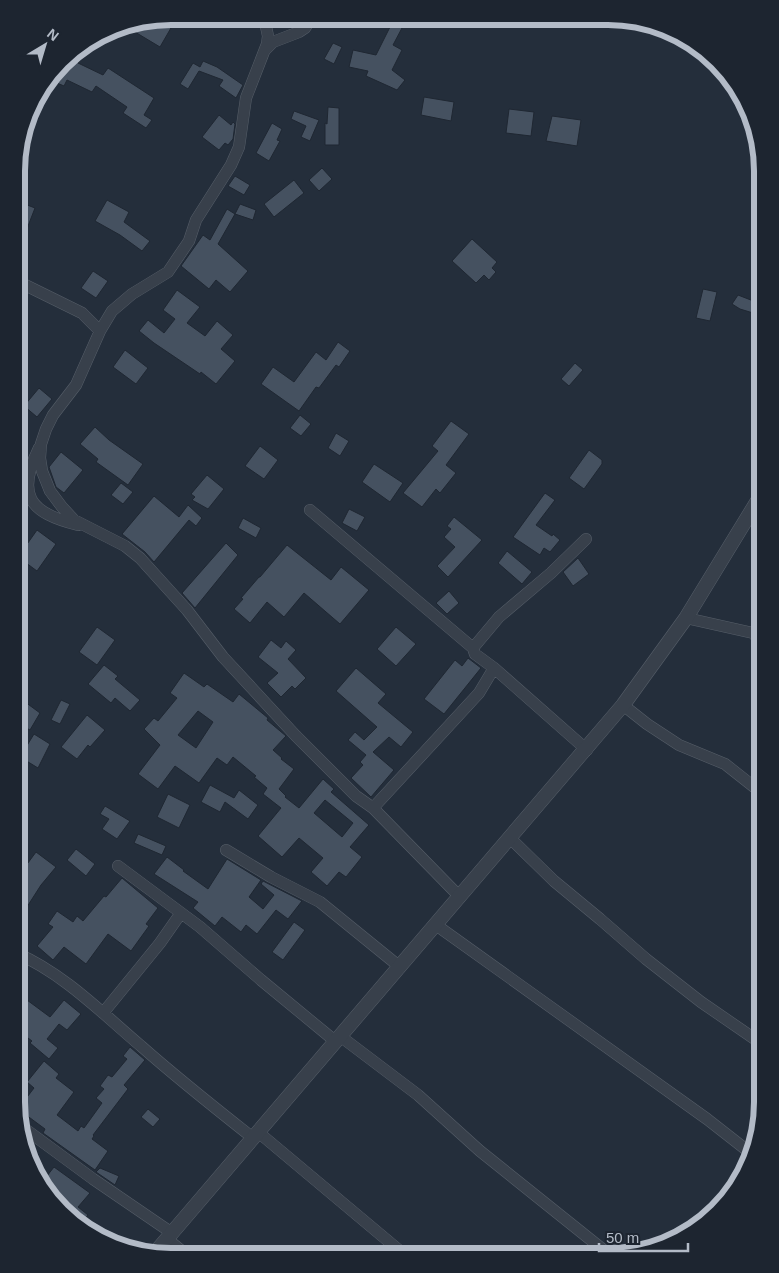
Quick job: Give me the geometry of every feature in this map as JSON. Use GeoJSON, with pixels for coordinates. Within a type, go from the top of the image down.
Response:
{"type":"FeatureCollection","features":[{"type":"Feature","properties":{"kind":"street"},"geometry":{"type":"LineString","coordinates":[[84,526],[61,521],[41,512],[33,504],[29,495],[28,485],[31,465],[53,415],[76,385],[100,331],[112,311],[132,294],[168,272],[189,241],[196,220],[231,165],[239,147],[246,98],[265,50],[268,36],[266,25]]}},
{"type":"Feature","properties":{"kind":"street"},"geometry":{"type":"LineString","coordinates":[[265,50],[274,42],[300,32],[307,25]]}},
{"type":"Feature","properties":{"kind":"street"},"geometry":{"type":"LineString","coordinates":[[25,285],[82,313],[107,319]]}},
{"type":"Feature","properties":{"kind":"street"},"geometry":{"type":"LineString","coordinates":[[82,313],[100,331]]}},
{"type":"Feature","properties":{"kind":"street"},"geometry":{"type":"LineString","coordinates":[[41,444],[40,458],[42,471],[50,491],[74,520],[125,546],[140,558],[187,610],[223,657],[296,736],[356,796],[372,808],[460,897]]}},
{"type":"Feature","properties":{"kind":"street"},"geometry":{"type":"LineString","coordinates":[[159,1247],[623,705],[686,618],[754,507]]}},
{"type":"Feature","properties":{"kind":"street"},"geometry":{"type":"LineString","coordinates":[[310,510],[472,648],[475,654],[494,668],[586,750]]}},
{"type":"Feature","properties":{"kind":"street"},"geometry":{"type":"LineString","coordinates":[[472,648],[499,617],[551,573],[586,538]]}},
{"type":"Feature","properties":{"kind":"street"},"geometry":{"type":"LineString","coordinates":[[686,618],[754,631]]}},
{"type":"Feature","properties":{"kind":"street"},"geometry":{"type":"LineString","coordinates":[[372,808],[479,693],[494,668]]}},
{"type":"Feature","properties":{"kind":"street"},"geometry":{"type":"LineString","coordinates":[[623,705],[647,724],[679,745],[726,764],[754,787]]}},
{"type":"Feature","properties":{"kind":"street"},"geometry":{"type":"LineString","coordinates":[[510,838],[554,881],[646,960],[701,1002],[754,1038]]}},
{"type":"Feature","properties":{"kind":"street"},"geometry":{"type":"LineString","coordinates":[[226,850],[271,877],[320,902],[400,967]]}},
{"type":"Feature","properties":{"kind":"street"},"geometry":{"type":"LineString","coordinates":[[118,866],[200,927],[260,980],[418,1096],[480,1151],[601,1248]]}},
{"type":"Feature","properties":{"kind":"street"},"geometry":{"type":"LineString","coordinates":[[102,1013],[160,943],[181,913]]}},
{"type":"Feature","properties":{"kind":"street"},"geometry":{"type":"LineString","coordinates":[[436,925],[707,1119],[746,1149]]}},
{"type":"Feature","properties":{"kind":"street"},"geometry":{"type":"LineString","coordinates":[[25,957],[39,964],[102,1013],[178,1079],[255,1135],[396,1248]]}},
{"type":"Feature","properties":{"kind":"street"},"geometry":{"type":"LineString","coordinates":[[28,1131],[169,1236],[180,1248]]}},
{"type":"Feature","properties":{"kind":"building"},"geometry":{"type":"Polygon","coordinates":[[[173,25],[160,47],[135,32],[137,29],[152,26],[173,25]]]}},
{"type":"Feature","properties":{"kind":"building"},"geometry":{"type":"Polygon","coordinates":[[[391,25],[402,28],[393,45],[402,50],[392,70],[405,80],[397,90],[366,76],[368,71],[349,67],[353,50],[376,55],[391,25]]]}},
{"type":"Feature","properties":{"kind":"building"},"geometry":{"type":"Polygon","coordinates":[[[333,43],[342,47],[334,64],[324,59],[333,43]]]}},
{"type":"Feature","properties":{"kind":"building"},"geometry":{"type":"Polygon","coordinates":[[[81,56],[78,63],[103,75],[108,68],[154,98],[144,115],[152,120],[146,128],[123,113],[127,107],[96,86],[92,92],[67,80],[64,86],[55,82],[66,70],[70,70],[70,66],[81,56]]]}},
{"type":"Feature","properties":{"kind":"building"},"geometry":{"type":"Polygon","coordinates":[[[203,61],[217,67],[243,85],[236,98],[219,86],[223,80],[199,71],[188,89],[180,84],[193,63],[200,67],[203,61]]]}},
{"type":"Feature","properties":{"kind":"building"},"geometry":{"type":"Polygon","coordinates":[[[424,97],[454,102],[451,121],[421,115],[424,97]]]}},
{"type":"Feature","properties":{"kind":"building"},"geometry":{"type":"Polygon","coordinates":[[[328,107],[339,108],[339,145],[325,145],[325,123],[327,124],[328,107]]]}},
{"type":"Feature","properties":{"kind":"building"},"geometry":{"type":"Polygon","coordinates":[[[509,109],[534,112],[531,136],[506,133],[509,109]]]}},
{"type":"Feature","properties":{"kind":"building"},"geometry":{"type":"Polygon","coordinates":[[[294,111],[319,120],[310,141],[301,137],[306,126],[291,119],[294,111]]]}},
{"type":"Feature","properties":{"kind":"building"},"geometry":{"type":"Polygon","coordinates":[[[219,115],[231,125],[233,122],[235,124],[233,139],[228,145],[225,143],[219,150],[202,137],[219,115]]]}},
{"type":"Feature","properties":{"kind":"building"},"geometry":{"type":"Polygon","coordinates":[[[552,116],[581,120],[577,146],[546,141],[552,116]]]}},
{"type":"Feature","properties":{"kind":"building"},"geometry":{"type":"Polygon","coordinates":[[[272,123],[282,129],[277,140],[280,141],[269,161],[256,153],[272,123]]]}},
{"type":"Feature","properties":{"kind":"building"},"geometry":{"type":"Polygon","coordinates":[[[322,168],[332,179],[319,191],[309,180],[322,168]]]}},
{"type":"Feature","properties":{"kind":"building"},"geometry":{"type":"Polygon","coordinates":[[[235,176],[250,185],[244,195],[228,186],[235,176]]]}},
{"type":"Feature","properties":{"kind":"building"},"geometry":{"type":"Polygon","coordinates":[[[294,180],[304,193],[274,217],[264,204],[294,180]]]}},
{"type":"Feature","properties":{"kind":"building"},"geometry":{"type":"Polygon","coordinates":[[[107,200],[129,212],[124,222],[150,241],[142,251],[120,235],[95,221],[107,200]]]}},
{"type":"Feature","properties":{"kind":"building"},"geometry":{"type":"Polygon","coordinates":[[[25,204],[35,208],[25,234],[25,204]]]}},
{"type":"Feature","properties":{"kind":"building"},"geometry":{"type":"Polygon","coordinates":[[[240,204],[256,210],[253,220],[235,214],[240,204]]]}},
{"type":"Feature","properties":{"kind":"building"},"geometry":{"type":"Polygon","coordinates":[[[227,209],[235,214],[218,244],[248,271],[230,292],[216,280],[209,289],[181,266],[203,235],[210,240],[227,209]]]}},
{"type":"Feature","properties":{"kind":"building"},"geometry":{"type":"Polygon","coordinates":[[[472,239],[497,262],[492,268],[496,272],[489,280],[484,275],[476,283],[452,261],[472,239]]]}},
{"type":"Feature","properties":{"kind":"building"},"geometry":{"type":"Polygon","coordinates":[[[93,271],[108,281],[96,298],[81,288],[93,271]]]}},
{"type":"Feature","properties":{"kind":"building"},"geometry":{"type":"Polygon","coordinates":[[[703,289],[717,292],[710,321],[696,318],[703,289]]]}},
{"type":"Feature","properties":{"kind":"building"},"geometry":{"type":"Polygon","coordinates":[[[177,290],[200,307],[187,323],[205,336],[217,321],[233,335],[221,349],[235,361],[216,384],[139,331],[148,320],[164,333],[175,319],[163,310],[177,290]]]}},
{"type":"Feature","properties":{"kind":"building"},"geometry":{"type":"Polygon","coordinates":[[[738,295],[754,301],[753,313],[740,309],[732,304],[738,295]]]}},
{"type":"Feature","properties":{"kind":"building"},"geometry":{"type":"Polygon","coordinates":[[[338,342],[350,351],[339,367],[336,365],[319,388],[316,387],[299,411],[261,384],[273,367],[294,382],[316,352],[326,360],[338,342]]]}},
{"type":"Feature","properties":{"kind":"building"},"geometry":{"type":"Polygon","coordinates":[[[125,350],[148,368],[136,384],[113,367],[125,350]]]}},
{"type":"Feature","properties":{"kind":"building"},"geometry":{"type":"Polygon","coordinates":[[[575,363],[583,370],[569,386],[561,379],[575,363]]]}},
{"type":"Feature","properties":{"kind":"building"},"geometry":{"type":"Polygon","coordinates":[[[39,388],[52,399],[37,417],[25,405],[39,388]]]}},
{"type":"Feature","properties":{"kind":"building"},"geometry":{"type":"Polygon","coordinates":[[[300,415],[311,424],[301,436],[290,428],[300,415]]]}},
{"type":"Feature","properties":{"kind":"building"},"geometry":{"type":"Polygon","coordinates":[[[451,421],[469,434],[446,465],[456,473],[440,493],[436,489],[422,507],[403,493],[438,451],[432,446],[451,421]]]}},
{"type":"Feature","properties":{"kind":"building"},"geometry":{"type":"Polygon","coordinates":[[[95,427],[109,440],[143,464],[128,485],[96,462],[98,459],[80,444],[95,427]]]}},
{"type":"Feature","properties":{"kind":"building"},"geometry":{"type":"Polygon","coordinates":[[[336,433],[349,441],[340,456],[328,448],[336,433]]]}},
{"type":"Feature","properties":{"kind":"building"},"geometry":{"type":"Polygon","coordinates":[[[260,446],[278,460],[264,479],[245,466],[260,446]]]}},
{"type":"Feature","properties":{"kind":"building"},"geometry":{"type":"Polygon","coordinates":[[[589,450],[602,460],[602,464],[584,489],[569,478],[589,450]]]}},
{"type":"Feature","properties":{"kind":"building"},"geometry":{"type":"Polygon","coordinates":[[[61,452],[83,470],[64,493],[56,487],[49,467],[61,452]]]}},
{"type":"Feature","properties":{"kind":"building"},"geometry":{"type":"Polygon","coordinates":[[[374,464],[403,483],[390,502],[362,482],[374,464]]]}},
{"type":"Feature","properties":{"kind":"building"},"geometry":{"type":"Polygon","coordinates":[[[207,475],[224,489],[208,509],[192,500],[195,497],[191,494],[207,475]]]}},
{"type":"Feature","properties":{"kind":"building"},"geometry":{"type":"Polygon","coordinates":[[[121,483],[133,492],[123,504],[111,495],[121,483]]]}},
{"type":"Feature","properties":{"kind":"building"},"geometry":{"type":"Polygon","coordinates":[[[545,493],[555,500],[536,525],[560,540],[550,552],[544,548],[540,555],[513,537],[545,493]]]}},
{"type":"Feature","properties":{"kind":"building"},"geometry":{"type":"Polygon","coordinates":[[[154,496],[179,517],[188,505],[202,518],[196,526],[189,520],[154,562],[145,552],[122,534],[154,496]]]}},
{"type":"Feature","properties":{"kind":"building"},"geometry":{"type":"Polygon","coordinates":[[[349,509],[365,517],[357,531],[342,523],[349,509]]]}},
{"type":"Feature","properties":{"kind":"building"},"geometry":{"type":"Polygon","coordinates":[[[454,517],[482,540],[448,577],[437,566],[455,547],[444,537],[451,529],[447,526],[454,517]]]}},
{"type":"Feature","properties":{"kind":"building"},"geometry":{"type":"Polygon","coordinates":[[[243,518],[261,528],[256,538],[238,528],[243,518]]]}},
{"type":"Feature","properties":{"kind":"building"},"geometry":{"type":"Polygon","coordinates":[[[37,530],[56,544],[37,571],[25,562],[25,547],[37,530]]]}},
{"type":"Feature","properties":{"kind":"building"},"geometry":{"type":"Polygon","coordinates":[[[226,543],[238,555],[195,608],[182,593],[226,543]]]}},
{"type":"Feature","properties":{"kind":"building"},"geometry":{"type":"Polygon","coordinates":[[[287,545],[331,580],[341,567],[369,590],[340,624],[304,593],[284,617],[267,602],[250,623],[234,609],[243,599],[241,598],[287,545]]]}},
{"type":"Feature","properties":{"kind":"building"},"geometry":{"type":"Polygon","coordinates":[[[507,551],[532,572],[522,584],[498,563],[507,551]]]}},
{"type":"Feature","properties":{"kind":"building"},"geometry":{"type":"Polygon","coordinates":[[[578,558],[589,574],[573,586],[563,572],[578,558]]]}},
{"type":"Feature","properties":{"kind":"building"},"geometry":{"type":"Polygon","coordinates":[[[449,591],[459,603],[447,614],[436,603],[449,591]]]}},
{"type":"Feature","properties":{"kind":"building"},"geometry":{"type":"Polygon","coordinates":[[[97,627],[115,640],[97,665],[79,652],[97,627]]]}},
{"type":"Feature","properties":{"kind":"building"},"geometry":{"type":"Polygon","coordinates":[[[396,627],[416,644],[396,666],[377,649],[396,627]]]}},
{"type":"Feature","properties":{"kind":"building"},"geometry":{"type":"Polygon","coordinates":[[[271,640],[281,648],[286,641],[296,650],[288,659],[306,678],[295,689],[292,686],[281,697],[267,683],[278,673],[258,657],[271,640]]]}},
{"type":"Feature","properties":{"kind":"building"},"geometry":{"type":"Polygon","coordinates":[[[468,658],[481,668],[444,714],[424,699],[455,660],[462,666],[468,658]]]}},
{"type":"Feature","properties":{"kind":"building"},"geometry":{"type":"Polygon","coordinates":[[[104,665],[118,676],[115,679],[140,700],[130,711],[115,698],[111,703],[88,684],[104,665]]]}},
{"type":"Feature","properties":{"kind":"building"},"geometry":{"type":"Polygon","coordinates":[[[356,668],[386,694],[378,703],[413,732],[401,747],[389,737],[373,752],[394,770],[371,797],[351,778],[363,765],[360,762],[366,755],[348,740],[355,732],[364,740],[377,727],[336,691],[356,668]]]}},
{"type":"Feature","properties":{"kind":"building"},"geometry":{"type":"Polygon","coordinates":[[[184,673],[204,687],[207,684],[233,702],[239,694],[286,736],[273,750],[294,769],[279,789],[285,797],[299,808],[323,779],[334,789],[331,792],[369,825],[350,847],[362,857],[346,877],[339,872],[327,886],[311,872],[323,858],[299,838],[282,857],[258,836],[281,808],[263,794],[267,788],[254,777],[256,776],[233,757],[227,765],[217,758],[199,783],[175,766],[158,789],[138,774],[160,745],[144,729],[154,718],[158,721],[177,698],[170,693],[184,673]],[[198,711],[178,735],[196,748],[213,722],[198,711]],[[325,800],[314,813],[342,837],[353,823],[325,800]]]}},
{"type":"Feature","properties":{"kind":"building"},"geometry":{"type":"Polygon","coordinates":[[[61,700],[70,704],[60,724],[51,720],[61,700]]]}},
{"type":"Feature","properties":{"kind":"building"},"geometry":{"type":"Polygon","coordinates":[[[25,702],[40,713],[30,730],[25,727],[25,702]]]}},
{"type":"Feature","properties":{"kind":"building"},"geometry":{"type":"Polygon","coordinates":[[[87,715],[105,730],[90,747],[88,745],[77,759],[61,747],[87,715]]]}},
{"type":"Feature","properties":{"kind":"building"},"geometry":{"type":"Polygon","coordinates":[[[34,734],[50,744],[38,768],[25,760],[25,749],[34,734]]]}},
{"type":"Feature","properties":{"kind":"building"},"geometry":{"type":"Polygon","coordinates":[[[210,785],[234,798],[239,790],[258,805],[248,819],[225,802],[220,812],[201,802],[210,785]]]}},
{"type":"Feature","properties":{"kind":"building"},"geometry":{"type":"Polygon","coordinates":[[[168,794],[190,805],[179,828],[157,817],[168,794]]]}},
{"type":"Feature","properties":{"kind":"building"},"geometry":{"type":"Polygon","coordinates":[[[105,806],[130,821],[117,839],[102,829],[109,819],[100,814],[105,806]]]}},
{"type":"Feature","properties":{"kind":"building"},"geometry":{"type":"Polygon","coordinates":[[[138,834],[166,846],[162,855],[134,843],[138,834]]]}},
{"type":"Feature","properties":{"kind":"building"},"geometry":{"type":"Polygon","coordinates":[[[76,849],[95,864],[86,876],[67,860],[76,849]]]}},
{"type":"Feature","properties":{"kind":"building"},"geometry":{"type":"Polygon","coordinates":[[[36,852],[56,867],[41,885],[25,910],[25,873],[25,867],[36,852]]]}},
{"type":"Feature","properties":{"kind":"building"},"geometry":{"type":"Polygon","coordinates":[[[167,857],[208,889],[227,859],[261,880],[249,897],[263,909],[274,895],[261,884],[263,881],[302,901],[288,919],[276,910],[257,934],[246,925],[241,932],[222,917],[215,926],[193,908],[198,902],[154,874],[167,857]]]}},
{"type":"Feature","properties":{"kind":"building"},"geometry":{"type":"Polygon","coordinates":[[[122,878],[158,908],[146,924],[149,926],[131,951],[108,934],[86,964],[64,947],[53,960],[37,946],[53,927],[48,924],[57,911],[73,922],[77,916],[83,921],[122,878]]]}},
{"type":"Feature","properties":{"kind":"building"},"geometry":{"type":"Polygon","coordinates":[[[294,922],[305,930],[283,960],[272,952],[294,922]]]}},
{"type":"Feature","properties":{"kind":"building"},"geometry":{"type":"Polygon","coordinates":[[[27,1000],[50,1017],[64,1000],[81,1014],[67,1030],[59,1024],[47,1039],[58,1048],[49,1059],[30,1043],[32,1041],[25,1036],[25,1003],[27,1000]]]}},
{"type":"Feature","properties":{"kind":"building"},"geometry":{"type":"Polygon","coordinates":[[[130,1047],[145,1060],[124,1085],[128,1089],[93,1135],[92,1139],[108,1151],[95,1170],[43,1133],[45,1129],[26,1115],[25,1100],[34,1088],[27,1082],[44,1061],[59,1074],[56,1078],[74,1092],[57,1115],[78,1131],[81,1126],[84,1128],[102,1103],[96,1098],[104,1089],[100,1086],[108,1075],[112,1077],[127,1059],[123,1056],[130,1047]]]}},
{"type":"Feature","properties":{"kind":"building"},"geometry":{"type":"Polygon","coordinates":[[[148,1109],[160,1119],[153,1127],[141,1117],[148,1109]]]}},
{"type":"Feature","properties":{"kind":"building"},"geometry":{"type":"Polygon","coordinates":[[[54,1167],[90,1193],[78,1207],[88,1215],[84,1219],[55,1191],[46,1177],[54,1167]]]}},
{"type":"Feature","properties":{"kind":"building"},"geometry":{"type":"Polygon","coordinates":[[[100,1168],[119,1176],[115,1185],[96,1172],[100,1168]]]}}]}
